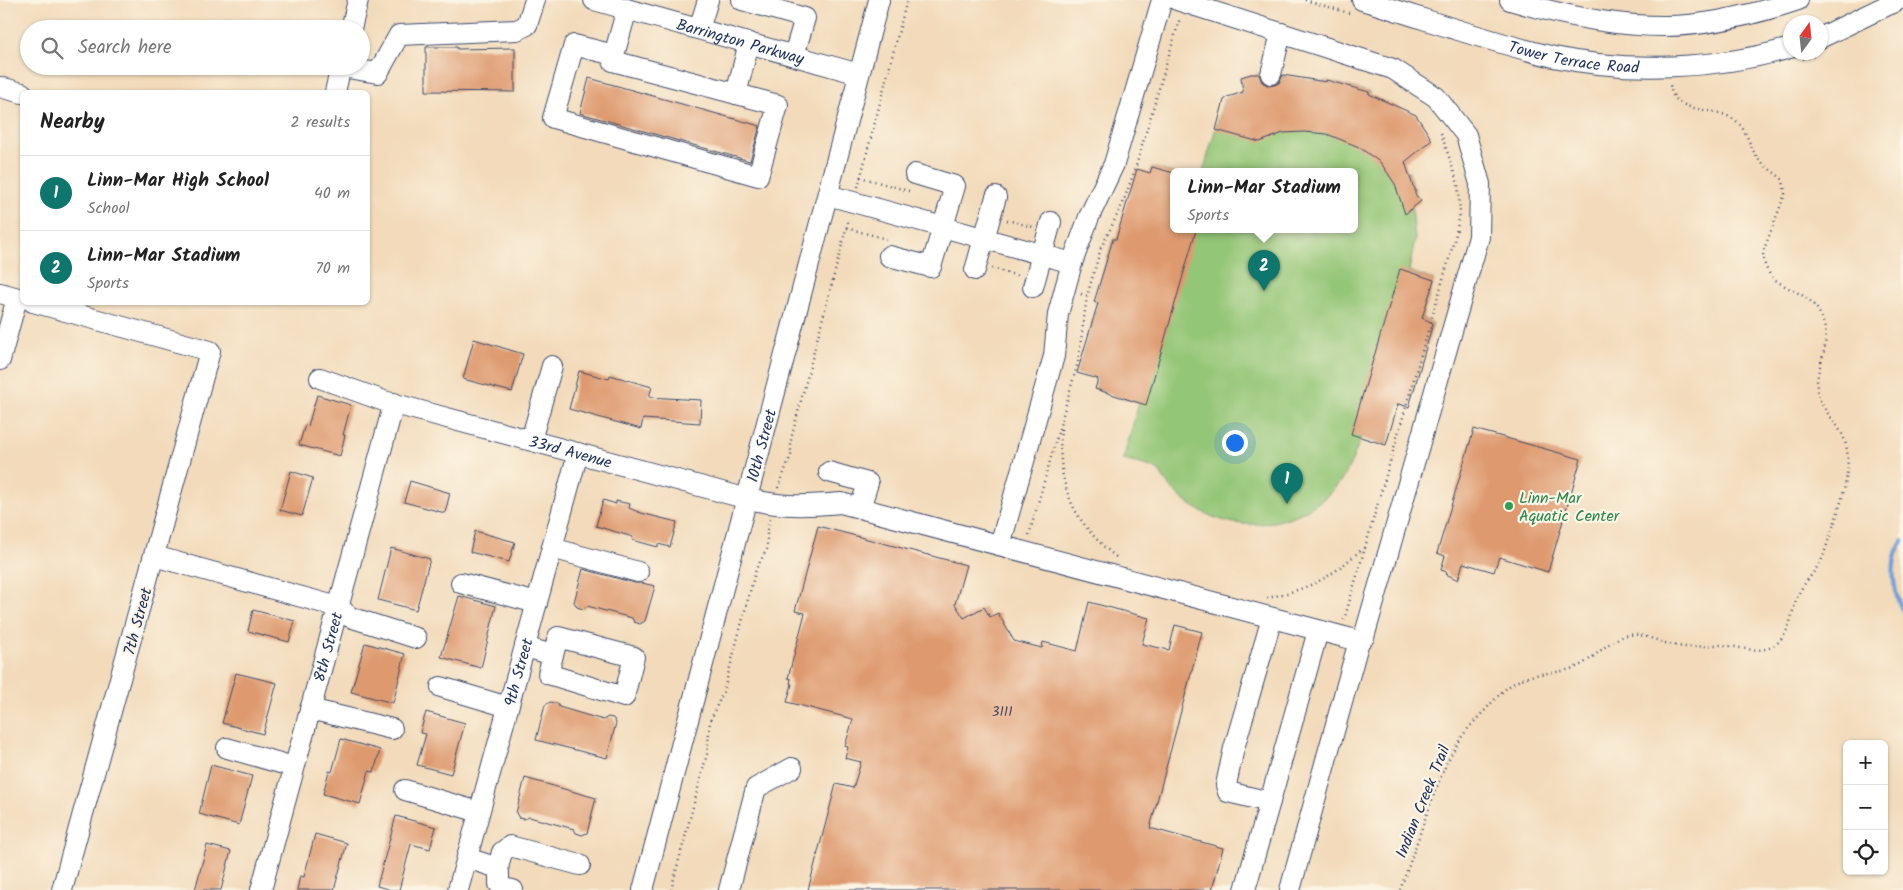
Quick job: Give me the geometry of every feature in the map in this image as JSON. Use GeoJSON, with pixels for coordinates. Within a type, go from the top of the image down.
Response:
{"type":"FeatureCollection","features":[{"type":"Feature","properties":{"kind":"street"},"geometry":{"type":"LineString","coordinates":[[353,20],[358,0]]}},
{"type":"Feature","properties":{"kind":"street"},"geometry":{"type":"LineString","coordinates":[[370,71],[378,73],[398,35],[517,30],[527,25],[535,0]]}},
{"type":"Feature","properties":{"kind":"street","name":"Barrington Parkway"},"geometry":{"type":"LineString","coordinates":[[594,0],[859,74]]}},
{"type":"Feature","properties":{"kind":"street"},"geometry":{"type":"LineString","coordinates":[[699,29],[708,0]]}},
{"type":"Feature","properties":{"kind":"street"},"geometry":{"type":"LineString","coordinates":[[742,0],[805,18],[794,55]]}},
{"type":"Feature","properties":{"kind":"street","name":"10th Street"},"geometry":{"type":"LineString","coordinates":[[643,890],[879,0]]}},
{"type":"Feature","properties":{"kind":"street"},"geometry":{"type":"LineString","coordinates":[[1000,545],[1054,356],[1058,314],[1072,263],[1089,218],[1114,164],[1162,0]]}},
{"type":"Feature","properties":{"kind":"street","name":"Tower Terrace Road"},"geometry":{"type":"LineString","coordinates":[[1362,0],[1518,47],[1555,57],[1586,62],[1637,66],[1690,66],[1747,58],[1783,50]]}},
{"type":"Feature","properties":{"kind":"street"},"geometry":{"type":"LineString","coordinates":[[1510,0],[1590,20],[1665,26],[1717,21],[1766,11],[1798,0]]}},
{"type":"Feature","properties":{"kind":"street"},"geometry":{"type":"LineString","coordinates":[[1828,34],[1898,0]]}},
{"type":"Feature","properties":{"kind":"street"},"geometry":{"type":"LineString","coordinates":[[1179,6],[1281,33],[1393,69],[1436,97],[1466,135],[1480,184],[1479,237],[1364,637],[1359,642],[1290,890]]}},
{"type":"Feature","properties":{"kind":"street"},"geometry":{"type":"LineString","coordinates":[[614,55],[574,45],[553,118],[758,176],[778,105],[613,61],[627,9]]}},
{"type":"Feature","properties":{"kind":"street"},"geometry":{"type":"LineString","coordinates":[[1271,74],[1281,33]]}},
{"type":"Feature","properties":{"kind":"street"},"geometry":{"type":"LineString","coordinates":[[736,94],[749,43]]}},
{"type":"Feature","properties":{"kind":"street"},"geometry":{"type":"LineString","coordinates":[[335,90],[339,75]]}},
{"type":"Feature","properties":{"kind":"street"},"geometry":{"type":"LineString","coordinates":[[0,87],[20,92]]}},
{"type":"Feature","properties":{"kind":"street"},"geometry":{"type":"LineString","coordinates":[[889,256],[931,267],[955,186],[914,184]]}},
{"type":"Feature","properties":{"kind":"street"},"geometry":{"type":"LineString","coordinates":[[828,195],[1072,263]]}},
{"type":"Feature","properties":{"kind":"street"},"geometry":{"type":"LineString","coordinates":[[980,268],[984,238],[996,197]]}},
{"type":"Feature","properties":{"kind":"street"},"geometry":{"type":"LineString","coordinates":[[1026,282],[1042,254],[1046,226]]}},
{"type":"Feature","properties":{"kind":"street"},"geometry":{"type":"LineString","coordinates":[[0,360],[18,298]]}},
{"type":"Feature","properties":{"kind":"street","name":"7th Street"},"geometry":{"type":"LineString","coordinates":[[43,305],[210,351],[62,890]]}},
{"type":"Feature","properties":{"kind":"street"},"geometry":{"type":"LineString","coordinates":[[531,440],[552,366]]}},
{"type":"Feature","properties":{"kind":"street","name":"33rd Avenue"},"geometry":{"type":"LineString","coordinates":[[320,378],[384,401],[748,499],[774,505],[809,506],[841,503],[1359,642]]}},
{"type":"Feature","properties":{"kind":"street","name":"8th Street"},"geometry":{"type":"LineString","coordinates":[[261,890],[394,403]]}},
{"type":"Feature","properties":{"kind":"street","name":"9th Street"},"geometry":{"type":"LineString","coordinates":[[458,890],[578,453]]}},
{"type":"Feature","properties":{"kind":"street"},"geometry":{"type":"LineString","coordinates":[[829,472],[868,483],[860,508]]}},
{"type":"Feature","properties":{"kind":"street"},"geometry":{"type":"LineString","coordinates":[[552,548],[638,572]]}},
{"type":"Feature","properties":{"kind":"street"},"geometry":{"type":"LineString","coordinates":[[154,556],[338,607],[350,617],[416,638]]}},
{"type":"Feature","properties":{"kind":"street"},"geometry":{"type":"LineString","coordinates":[[461,583],[537,603]]}},
{"type":"Feature","properties":{"kind":"street"},"geometry":{"type":"LineString","coordinates":[[1270,802],[1228,792],[1226,785],[1234,748],[1272,618]]}},
{"type":"Feature","properties":{"kind":"street"},"geometry":{"type":"LineString","coordinates":[[1245,890],[1318,630]]}},
{"type":"Feature","properties":{"kind":"street"},"geometry":{"type":"LineString","coordinates":[[525,647],[553,655]]}},
{"type":"Feature","properties":{"kind":"street"},"geometry":{"type":"LineString","coordinates":[[441,687],[508,708]]}},
{"type":"Feature","properties":{"kind":"street"},"geometry":{"type":"LineString","coordinates":[[310,709],[392,729]]}},
{"type":"Feature","properties":{"kind":"street"},"geometry":{"type":"LineString","coordinates":[[227,748],[294,767]]}},
{"type":"Feature","properties":{"kind":"street"},"geometry":{"type":"LineString","coordinates":[[730,890],[756,788],[792,768]]}},
{"type":"Feature","properties":{"kind":"street"},"geometry":{"type":"LineString","coordinates":[[405,790],[479,812]]}},
{"type":"Feature","properties":{"kind":"street"},"geometry":{"type":"LineString","coordinates":[[512,890],[503,888],[498,884],[500,873],[498,868],[502,852],[510,846],[580,865]]}},
{"type":"Feature","properties":{"kind":"street"},"geometry":{"type":"LineString","coordinates":[[467,858],[498,868]]}},
{"type":"Feature","properties":{"kind":"path"},"geometry":{"type":"LineString","coordinates":[[671,890],[707,754],[710,721],[724,690],[756,569],[767,549],[767,530],[781,478],[788,466],[791,455],[791,439],[907,0]]}},
{"type":"Feature","properties":{"kind":"path"},"geometry":{"type":"LineString","coordinates":[[1027,543],[1078,362],[1087,296],[1101,248],[1123,203],[1136,166],[1179,6]]}},
{"type":"Feature","properties":{"kind":"path","name":"Indian Creek Trail"},"geometry":{"type":"LineString","coordinates":[[1400,890],[1438,783],[1458,742],[1504,690],[1518,680],[1537,674],[1563,672],[1588,662],[1610,642],[1625,635],[1639,636],[1690,648],[1720,645],[1744,649],[1762,649],[1774,645],[1782,637],[1790,623],[1799,593],[1806,581],[1818,568],[1823,557],[1847,476],[1847,452],[1844,438],[1824,408],[1817,392],[1826,337],[1818,311],[1799,294],[1771,277],[1766,270],[1764,252],[1785,194],[1783,180],[1759,160],[1744,131],[1736,122],[1721,113],[1683,105],[1675,101],[1670,92],[1670,82]]}},
{"type":"Feature","properties":{"kind":"path"},"geometry":{"type":"LineString","coordinates":[[1342,628],[1450,256],[1460,213],[1458,184],[1439,126]]}},
{"type":"Feature","properties":{"kind":"path"},"geometry":{"type":"LineString","coordinates":[[860,177],[914,184]]}},
{"type":"Feature","properties":{"kind":"path"},"geometry":{"type":"LineString","coordinates":[[1000,218],[1046,226]]}},
{"type":"Feature","properties":{"kind":"path"},"geometry":{"type":"LineString","coordinates":[[1095,246],[1101,248]]}},
{"type":"Feature","properties":{"kind":"path"},"geometry":{"type":"LineString","coordinates":[[980,268],[1026,282]]}},
{"type":"Feature","properties":{"kind":"path"},"geometry":{"type":"LineString","coordinates":[[1074,292],[1087,296]]}},
{"type":"Feature","properties":{"kind":"path"},"geometry":{"type":"LineString","coordinates":[[1062,422],[1060,449],[1062,471],[1066,490],[1073,507],[1087,528],[1101,544],[1121,561]]}},
{"type":"Feature","properties":{"kind":"path"},"geometry":{"type":"LineString","coordinates":[[1264,598],[1308,586],[1333,573],[1366,546]]}},
{"type":"Feature","properties":{"kind":"green space"},"geometry":{"type":"Polygon","coordinates":[[[1262,73],[1326,82],[1326,80],[1369,92],[1395,170],[1409,171],[1412,185],[1415,188],[1415,194],[1419,199],[1412,208],[1415,239],[1409,271],[1434,280],[1422,318],[1433,323],[1409,407],[1398,404],[1386,445],[1361,437],[1344,477],[1327,496],[1294,516],[1258,524],[1220,520],[1203,512],[1184,500],[1156,469],[1123,460],[1139,403],[1095,389],[1098,379],[1077,373],[1098,303],[1094,302],[1113,239],[1116,239],[1152,167],[1170,172],[1170,233],[1358,233],[1358,168],[1204,168],[1224,100],[1243,92],[1241,77],[1262,73]]]}},
{"type":"Feature","properties":{"kind":"building"},"geometry":{"type":"Polygon","coordinates":[[[426,47],[457,47],[457,49],[515,48],[515,92],[426,91],[426,47]]]}},
{"type":"Feature","properties":{"kind":"building"},"geometry":{"type":"Polygon","coordinates":[[[1259,74],[1262,82],[1269,86],[1279,83],[1283,75],[1326,82],[1326,80],[1369,92],[1369,94],[1416,115],[1432,140],[1405,162],[1415,188],[1415,194],[1421,201],[1405,214],[1395,184],[1381,163],[1359,147],[1327,134],[1283,133],[1260,142],[1216,130],[1224,100],[1243,92],[1241,77],[1259,74]]]}},
{"type":"Feature","properties":{"kind":"building"},"geometry":{"type":"Polygon","coordinates":[[[589,78],[760,126],[750,161],[580,113],[589,78]]]}},
{"type":"Feature","properties":{"kind":"building"},"geometry":{"type":"Polygon","coordinates":[[[1152,167],[1170,172],[1170,233],[1195,233],[1146,405],[1095,389],[1098,379],[1077,373],[1098,303],[1094,302],[1113,239],[1116,239],[1137,169],[1150,173],[1152,167]]]}},
{"type":"Feature","properties":{"kind":"building"},"geometry":{"type":"Polygon","coordinates":[[[1400,269],[1434,280],[1422,318],[1433,323],[1409,407],[1398,404],[1386,445],[1351,434],[1400,269]]]}},
{"type":"Feature","properties":{"kind":"building"},"geometry":{"type":"Polygon","coordinates":[[[474,339],[523,354],[512,392],[463,379],[474,339]]]}},
{"type":"Feature","properties":{"kind":"building"},"geometry":{"type":"Polygon","coordinates":[[[579,371],[609,379],[610,375],[652,387],[649,397],[701,400],[700,423],[643,419],[641,429],[569,409],[579,371]]]}},
{"type":"Feature","properties":{"kind":"building"},"geometry":{"type":"Polygon","coordinates":[[[317,395],[351,405],[340,456],[299,445],[305,425],[308,426],[317,395]]]}},
{"type":"Feature","properties":{"kind":"building","name":"Linn-Mar Aquatic Center"},"geometry":{"type":"Polygon","coordinates":[[[1474,429],[1581,459],[1548,572],[1499,557],[1494,572],[1463,563],[1458,580],[1441,570],[1445,556],[1437,553],[1474,429]]]}},
{"type":"Feature","properties":{"kind":"building"},"geometry":{"type":"Polygon","coordinates":[[[291,471],[313,478],[302,516],[280,510],[291,471]]]}},
{"type":"Feature","properties":{"kind":"building"},"geometry":{"type":"Polygon","coordinates":[[[410,481],[450,493],[445,513],[404,502],[410,481]]]}},
{"type":"Feature","properties":{"kind":"building"},"geometry":{"type":"Polygon","coordinates":[[[603,500],[616,504],[616,501],[630,504],[629,508],[641,513],[677,522],[670,547],[658,544],[658,547],[632,540],[633,537],[596,526],[603,500]]]}},
{"type":"Feature","properties":{"kind":"building"},"geometry":{"type":"Polygon","coordinates":[[[818,526],[966,565],[955,604],[964,618],[984,607],[990,617],[998,613],[1014,641],[1042,648],[1043,642],[1077,651],[1089,602],[1149,618],[1142,644],[1169,650],[1175,625],[1202,632],[1150,828],[1223,848],[1212,890],[808,890],[836,784],[853,788],[861,762],[845,758],[848,747],[845,746],[853,719],[787,702],[792,684],[790,684],[791,679],[788,678],[805,613],[795,611],[818,526]]]}},
{"type":"Feature","properties":{"kind":"building"},"geometry":{"type":"Polygon","coordinates":[[[475,531],[515,542],[509,562],[470,552],[475,531]]]}},
{"type":"Feature","properties":{"kind":"building"},"geometry":{"type":"Polygon","coordinates":[[[391,548],[430,559],[416,610],[378,600],[391,548]]]}},
{"type":"Feature","properties":{"kind":"building"},"geometry":{"type":"Polygon","coordinates":[[[583,569],[635,583],[655,586],[645,621],[640,624],[634,622],[632,618],[587,606],[583,609],[577,607],[574,602],[583,569]]]}},
{"type":"Feature","properties":{"kind":"building"},"geometry":{"type":"Polygon","coordinates":[[[459,596],[496,606],[481,668],[441,657],[459,596]]]}},
{"type":"Feature","properties":{"kind":"building"},"geometry":{"type":"Polygon","coordinates":[[[253,610],[295,621],[289,642],[248,631],[253,610]]]}},
{"type":"Feature","properties":{"kind":"building"},"geometry":{"type":"Polygon","coordinates":[[[365,643],[405,654],[393,703],[351,692],[365,643]]]}},
{"type":"Feature","properties":{"kind":"building"},"geometry":{"type":"Polygon","coordinates":[[[236,673],[277,683],[263,734],[222,723],[236,673]]]}},
{"type":"Feature","properties":{"kind":"building"},"geometry":{"type":"Polygon","coordinates":[[[550,702],[557,703],[559,707],[603,720],[608,717],[613,718],[616,723],[607,758],[536,740],[545,705],[550,702]]]}},
{"type":"Feature","properties":{"kind":"building"},"geometry":{"type":"Polygon","coordinates":[[[426,712],[465,723],[451,774],[417,765],[426,734],[420,733],[426,712]]]}},
{"type":"Feature","properties":{"kind":"building"},"geometry":{"type":"Polygon","coordinates":[[[341,739],[380,750],[374,772],[369,771],[360,804],[323,794],[329,771],[332,772],[341,739]]]}},
{"type":"Feature","properties":{"kind":"building"},"geometry":{"type":"Polygon","coordinates":[[[211,765],[252,776],[239,825],[199,814],[211,765]]]}},
{"type":"Feature","properties":{"kind":"building"},"geometry":{"type":"Polygon","coordinates":[[[525,778],[596,798],[587,833],[582,835],[576,833],[574,829],[529,817],[519,818],[516,813],[525,778]]]}},
{"type":"Feature","properties":{"kind":"building"},"geometry":{"type":"Polygon","coordinates":[[[396,816],[436,827],[430,849],[411,844],[399,890],[391,890],[377,886],[396,816]]]}},
{"type":"Feature","properties":{"kind":"building"},"geometry":{"type":"Polygon","coordinates":[[[315,834],[347,843],[334,890],[297,890],[300,876],[304,877],[315,834]]]}},
{"type":"Feature","properties":{"kind":"building"},"geometry":{"type":"Polygon","coordinates":[[[207,845],[231,851],[221,890],[195,890],[207,845]]]}},
{"type":"Feature","properties":{"kind":"waterway"},"geometry":{"type":"LineString","coordinates":[[1903,541],[1898,548],[1894,566],[1895,586],[1903,611]]}},
{"type":"Feature","properties":{"kind":"place","name":"Linn-Mar Stadium"},"geometry":{"type":"Point","coordinates":[1264,291]}},
{"type":"Feature","properties":{"kind":"place","name":"Linn-Mar High School"},"geometry":{"type":"Point","coordinates":[1287,504]}},
{"type":"Feature","properties":{"kind":"place","name":"Linn-Mar Aquatic Center"},"geometry":{"type":"Point","coordinates":[1509,506]}}]}
